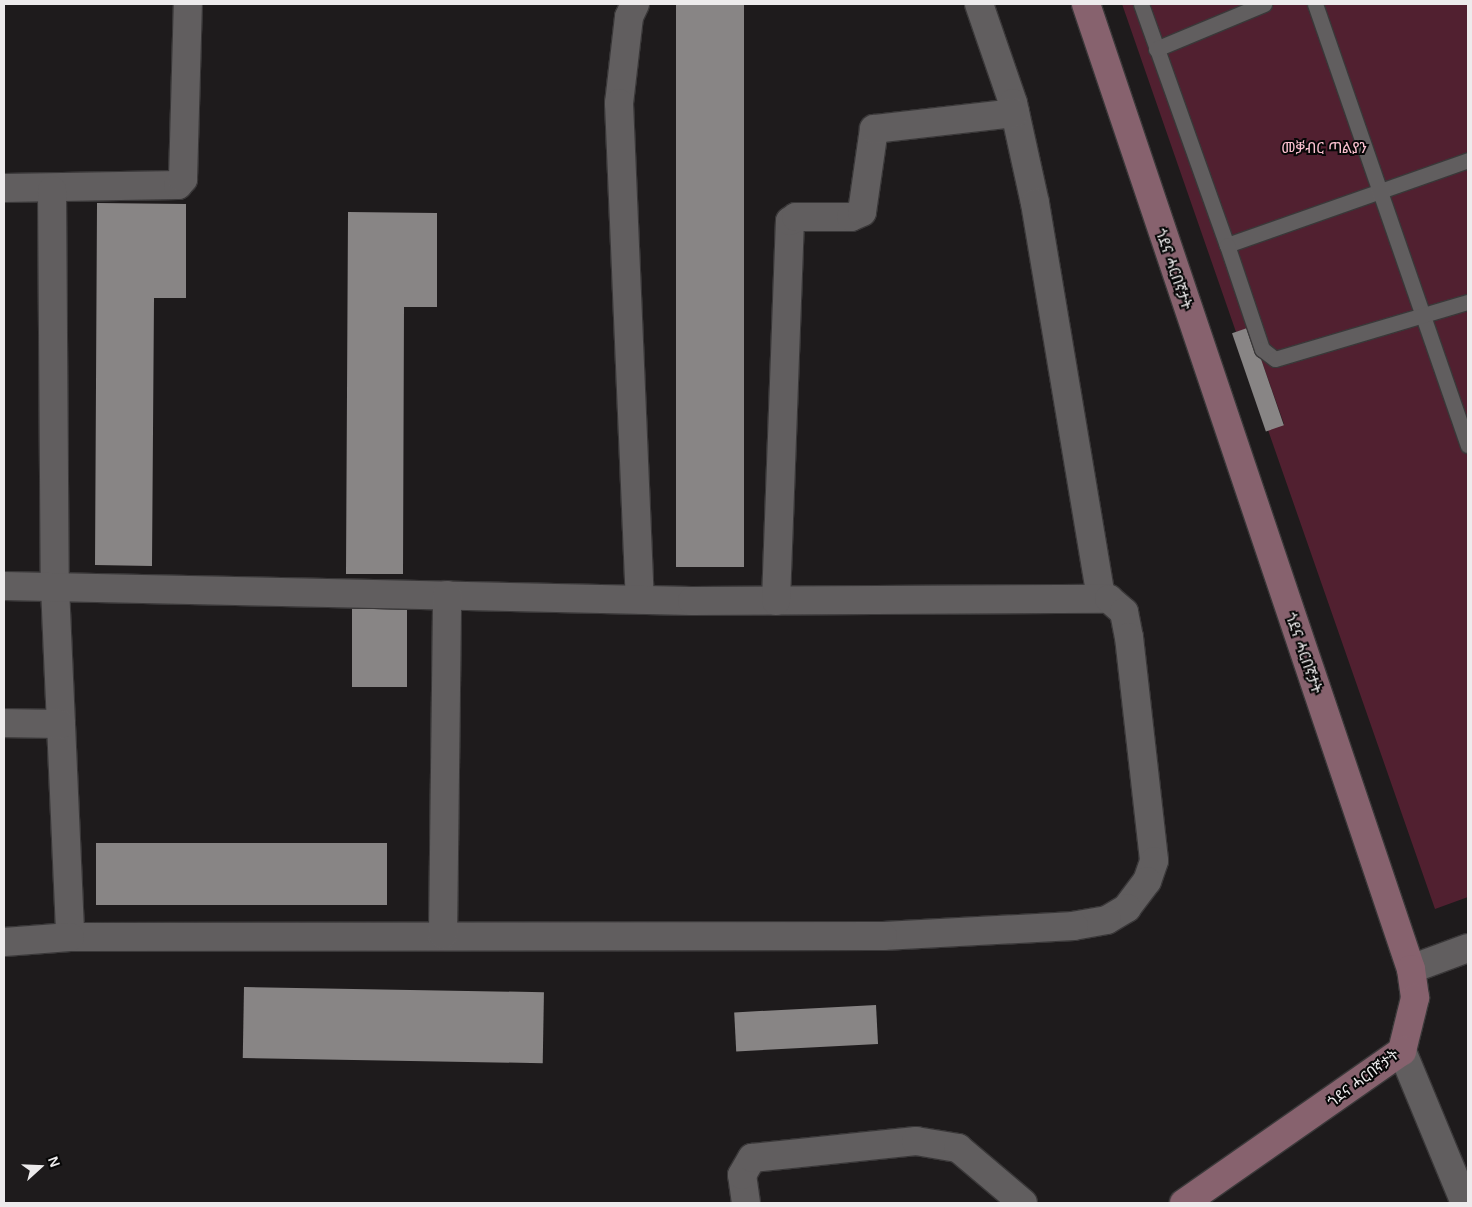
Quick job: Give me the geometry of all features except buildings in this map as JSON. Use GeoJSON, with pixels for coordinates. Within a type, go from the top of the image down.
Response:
{"type":"FeatureCollection","features":[{"type":"Feature","properties":{"kind":"main road","name":"ጎደና ሓርበኛታት"},"geometry":{"type":"LineString","coordinates":[[1086,4],[1412,969],[1415,998],[1402,1051],[1184,1203]]}},
{"type":"Feature","properties":{"kind":"street"},"geometry":{"type":"LineString","coordinates":[[4,188],[52,190],[171,186],[183,179],[188,4]]}},
{"type":"Feature","properties":{"kind":"street"},"geometry":{"type":"LineString","coordinates":[[635,4],[629,17],[619,103],[634,357],[640,600]]}},
{"type":"Feature","properties":{"kind":"street"},"geometry":{"type":"LineString","coordinates":[[978,4],[1015,113],[1035,203],[1101,597]]}},
{"type":"Feature","properties":{"kind":"street"},"geometry":{"type":"LineString","coordinates":[[776,601],[790,221],[796,216],[851,217],[862,212],[874,129],[1015,113]]}},
{"type":"Feature","properties":{"kind":"street"},"geometry":{"type":"LineString","coordinates":[[52,190],[55,587],[70,937]]}},
{"type":"Feature","properties":{"kind":"street"},"geometry":{"type":"LineString","coordinates":[[4,586],[640,600],[776,601],[1101,597],[1119,604],[1126,620],[1154,861],[1147,881],[1127,908],[1107,920],[1074,926],[883,936],[442,935],[70,937],[15,941],[4,956]]}},
{"type":"Feature","properties":{"kind":"street"},"geometry":{"type":"LineString","coordinates":[[442,935],[446,595]]}},
{"type":"Feature","properties":{"kind":"street"},"geometry":{"type":"LineString","coordinates":[[4,723],[61,724]]}},
{"type":"Feature","properties":{"kind":"street"},"geometry":{"type":"LineString","coordinates":[[1412,969],[1468,948]]}},
{"type":"Feature","properties":{"kind":"street"},"geometry":{"type":"LineString","coordinates":[[1402,1051],[1465,1203]]}},
{"type":"Feature","properties":{"kind":"street"},"geometry":{"type":"LineString","coordinates":[[746,1203],[742,1175],[752,1158],[916,1141],[958,1148],[1023,1203]]}},
{"type":"Feature","properties":{"kind":"lane"},"geometry":{"type":"LineString","coordinates":[[1141,4],[1262,349],[1275,360],[1424,317],[1468,302]]}},
{"type":"Feature","properties":{"kind":"lane"},"geometry":{"type":"LineString","coordinates":[[1156,49],[1264,4]]}},
{"type":"Feature","properties":{"kind":"lane"},"geometry":{"type":"LineString","coordinates":[[1315,4],[1468,445]]}},
{"type":"Feature","properties":{"kind":"lane"},"geometry":{"type":"LineString","coordinates":[[1227,245],[1468,160]]}},
{"type":"Feature","properties":{"kind":"green space","name":"መቓብር ጣልያን"},"geometry":{"type":"Polygon","coordinates":[[[1122,4],[1468,4],[1468,897],[1435,909],[1268,430],[1284,424],[1250,328],[1236,332],[1122,4]]]}}]}
